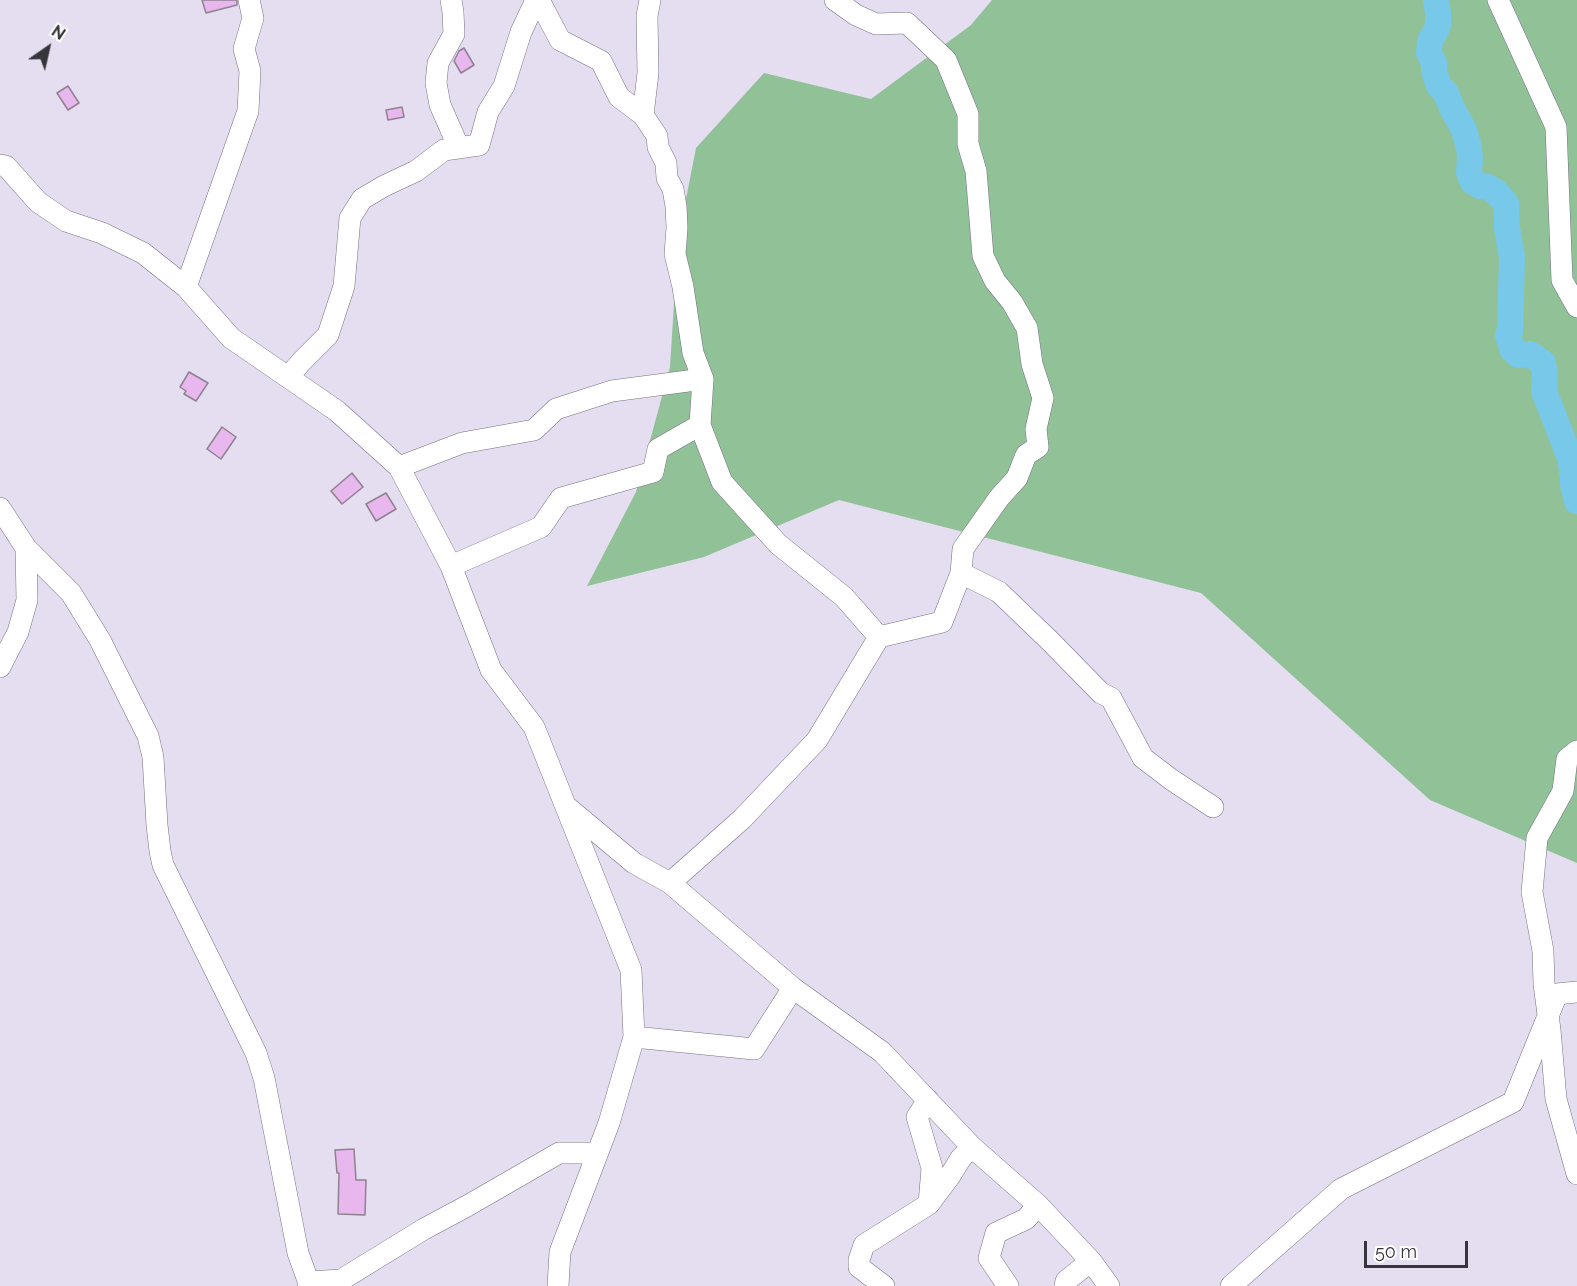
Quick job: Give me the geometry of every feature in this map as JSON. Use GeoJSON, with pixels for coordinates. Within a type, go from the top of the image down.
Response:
{"type":"FeatureCollection","features":[{"type":"Feature","properties":{"kind":"street"},"geometry":{"type":"LineString","coordinates":[[186,287],[248,111],[250,70],[244,49],[253,18],[249,0]]}},
{"type":"Feature","properties":{"kind":"street"},"geometry":{"type":"LineString","coordinates":[[451,0],[454,34],[438,63],[436,83],[440,105],[459,148]]}},
{"type":"Feature","properties":{"kind":"street"},"geometry":{"type":"LineString","coordinates":[[288,377],[328,335],[344,286],[350,218],[362,199],[416,171],[444,150],[478,145],[488,112],[504,86],[520,32],[537,0]]}},
{"type":"Feature","properties":{"kind":"street"},"geometry":{"type":"LineString","coordinates":[[537,0],[560,40],[601,61],[619,97],[643,115],[657,136],[658,147],[666,163],[667,178],[673,189],[677,228],[675,254],[683,287],[693,353],[703,379],[700,424],[722,482],[778,544],[844,597],[879,637]]}},
{"type":"Feature","properties":{"kind":"street"},"geometry":{"type":"LineString","coordinates":[[643,115],[648,73],[647,16],[651,0]]}},
{"type":"Feature","properties":{"kind":"street"},"geometry":{"type":"LineString","coordinates":[[670,883],[742,819],[818,740],[879,637],[942,622],[961,573],[963,549],[999,498],[1017,478],[1026,455],[1038,447],[1036,429],[1043,398],[1032,364],[1027,328],[1012,302],[995,281],[983,256],[976,171],[968,144],[968,114],[946,60],[907,23],[876,24],[856,15],[835,0]]}},
{"type":"Feature","properties":{"kind":"street"},"geometry":{"type":"LineString","coordinates":[[1498,0],[1556,127],[1562,280],[1577,307]]}},
{"type":"Feature","properties":{"kind":"street"},"geometry":{"type":"LineString","coordinates":[[0,165],[6,166],[38,202],[66,220],[102,233],[143,254],[186,287],[231,338],[337,411],[399,467],[451,566],[491,670],[534,727],[631,970],[634,1037],[609,1123],[560,1252],[558,1286]]}},
{"type":"Feature","properties":{"kind":"street"},"geometry":{"type":"LineString","coordinates":[[399,467],[462,443],[534,430],[556,409],[612,391],[703,379]]}},
{"type":"Feature","properties":{"kind":"street"},"geometry":{"type":"LineString","coordinates":[[451,566],[541,527],[561,498],[653,472],[658,449],[700,424]]}},
{"type":"Feature","properties":{"kind":"street"},"geometry":{"type":"LineString","coordinates":[[0,508],[26,548],[71,593],[100,640],[148,735],[153,757],[156,825],[164,865],[256,1053],[264,1078],[298,1253],[309,1285],[341,1280],[424,1229],[559,1154],[597,1153]]}},
{"type":"Feature","properties":{"kind":"street"},"geometry":{"type":"LineString","coordinates":[[0,667],[18,632],[27,600],[26,548]]}},
{"type":"Feature","properties":{"kind":"street"},"geometry":{"type":"LineString","coordinates":[[961,573],[999,592],[1101,693],[1111,698],[1143,758],[1214,807]]}},
{"type":"Feature","properties":{"kind":"street"},"geometry":{"type":"LineString","coordinates":[[1577,751],[1567,759],[1563,791],[1537,838],[1532,892],[1543,951],[1544,984],[1556,1099],[1577,1174]]}},
{"type":"Feature","properties":{"kind":"street"},"geometry":{"type":"LineString","coordinates":[[564,804],[634,863],[670,883],[793,988],[882,1052],[972,1147],[1038,1205],[1091,1261],[1109,1286]]}},
{"type":"Feature","properties":{"kind":"street"},"geometry":{"type":"LineString","coordinates":[[634,1037],[754,1049],[793,988]]}},
{"type":"Feature","properties":{"kind":"street"},"geometry":{"type":"LineString","coordinates":[[1231,1286],[1341,1189],[1513,1102],[1557,994],[1577,992]]}},
{"type":"Feature","properties":{"kind":"street"},"geometry":{"type":"LineString","coordinates":[[928,1100],[917,1117],[932,1168],[929,1204]]}},
{"type":"Feature","properties":{"kind":"street"},"geometry":{"type":"LineString","coordinates":[[884,1286],[859,1267],[864,1245],[929,1204],[961,1158],[972,1147]]}},
{"type":"Feature","properties":{"kind":"street"},"geometry":{"type":"LineString","coordinates":[[1008,1286],[989,1258],[996,1233],[1026,1219],[1038,1205]]}},
{"type":"Feature","properties":{"kind":"street"},"geometry":{"type":"LineString","coordinates":[[1065,1286],[1066,1281],[1091,1261]]}},
{"type":"Feature","properties":{"kind":"green space"},"geometry":{"type":"Polygon","coordinates":[[[992,0],[1577,0],[1577,863],[1430,800],[1201,593],[839,500],[704,557],[587,586],[636,492],[670,367],[678,240],[696,148],[764,73],[871,99],[971,25],[992,0]]]}},
{"type":"Feature","properties":{"kind":"building"},"geometry":{"type":"Polygon","coordinates":[[[202,0],[237,0],[237,5],[206,13],[202,0]]]}},
{"type":"Feature","properties":{"kind":"building"},"geometry":{"type":"Polygon","coordinates":[[[464,48],[474,65],[461,73],[454,61],[459,51],[464,48]]]}},
{"type":"Feature","properties":{"kind":"building"},"geometry":{"type":"Polygon","coordinates":[[[68,86],[79,103],[68,110],[57,93],[68,86]]]}},
{"type":"Feature","properties":{"kind":"building"},"geometry":{"type":"Polygon","coordinates":[[[402,107],[404,117],[388,120],[386,110],[402,107]]]}},
{"type":"Feature","properties":{"kind":"building"},"geometry":{"type":"Polygon","coordinates":[[[189,372],[208,383],[196,401],[184,394],[186,391],[180,387],[189,372]]]}},
{"type":"Feature","properties":{"kind":"building"},"geometry":{"type":"Polygon","coordinates":[[[222,427],[236,437],[221,459],[207,449],[222,427]]]}},
{"type":"Feature","properties":{"kind":"building"},"geometry":{"type":"Polygon","coordinates":[[[352,473],[363,487],[342,504],[331,491],[352,473]]]}},
{"type":"Feature","properties":{"kind":"building"},"geometry":{"type":"Polygon","coordinates":[[[386,493],[396,509],[376,521],[366,504],[386,493]]]}},
{"type":"Feature","properties":{"kind":"building"},"geometry":{"type":"Polygon","coordinates":[[[354,1149],[356,1180],[366,1180],[365,1215],[338,1214],[339,1173],[337,1173],[335,1150],[354,1149]]]}},
{"type":"Feature","properties":{"kind":"waterway"},"geometry":{"type":"LineString","coordinates":[[1436,0],[1438,26],[1430,41],[1429,53],[1434,63],[1439,86],[1446,93],[1464,130],[1469,148],[1469,172],[1472,181],[1496,192],[1506,203],[1512,257],[1508,335],[1512,349],[1518,355],[1530,354],[1543,363],[1544,391],[1570,458],[1577,501]]}}]}
